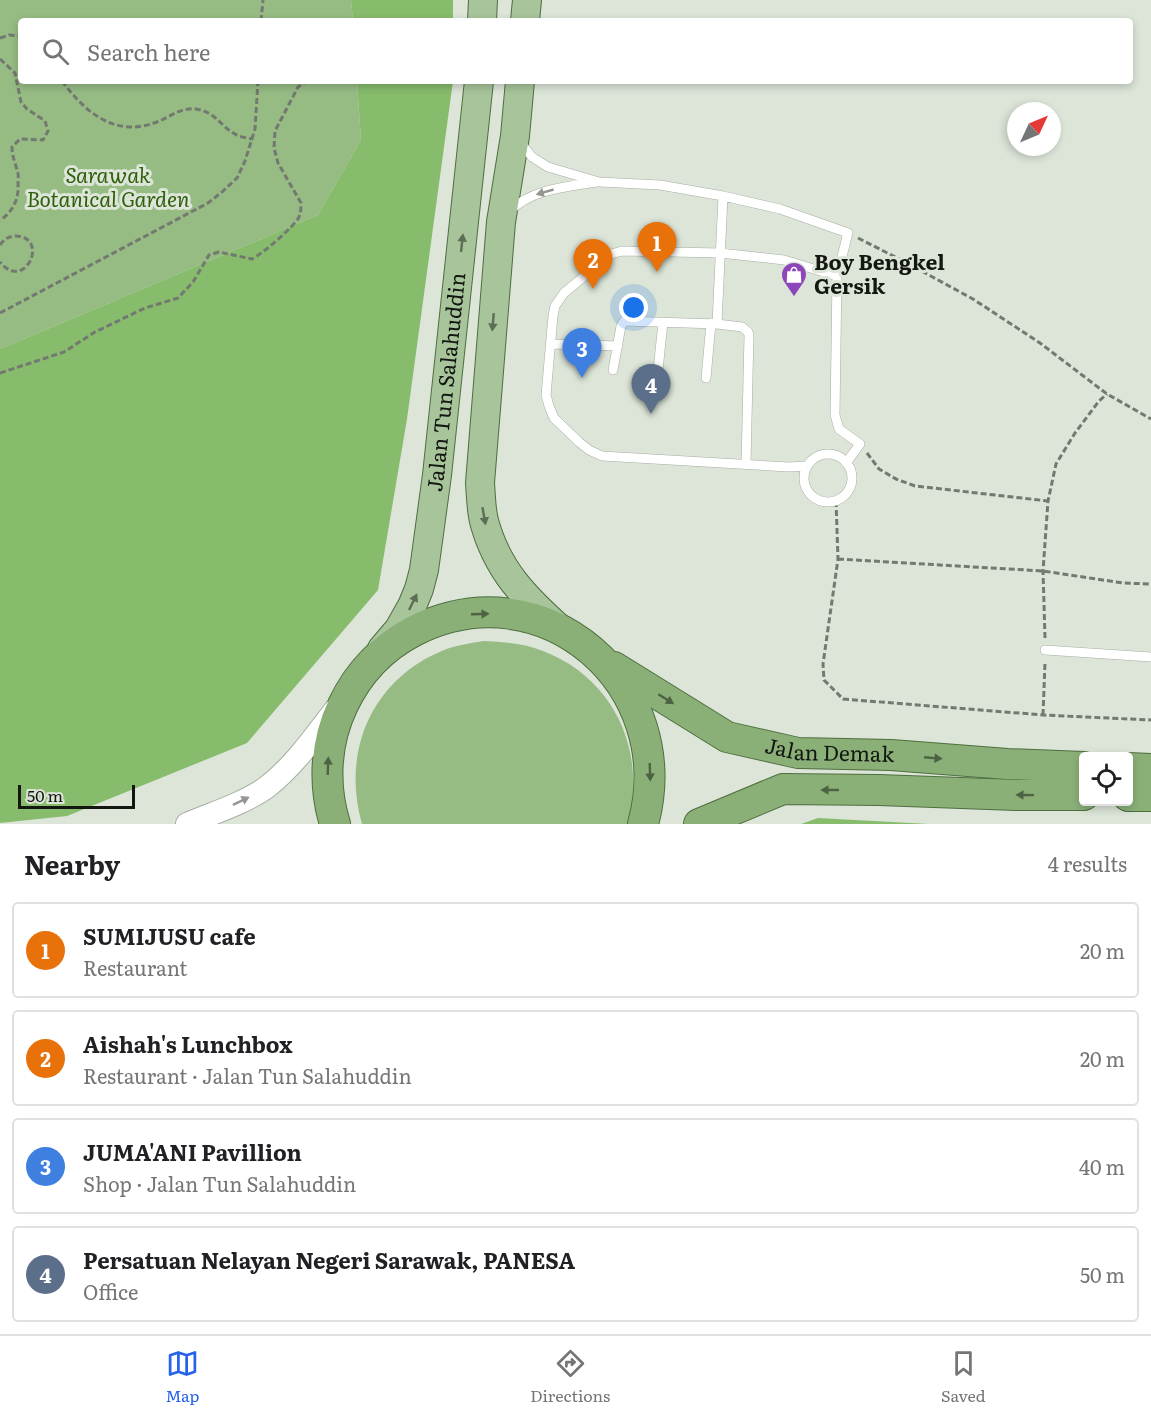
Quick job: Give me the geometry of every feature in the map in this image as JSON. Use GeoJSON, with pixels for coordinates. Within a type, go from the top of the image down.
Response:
{"type":"FeatureCollection","features":[{"type":"Feature","properties":{"kind":"highway"},"geometry":{"type":"LineString","coordinates":[[335,824],[328,784],[329,746],[338,716],[360,677],[387,649],[409,634],[433,623],[458,616],[485,613],[511,615],[537,621],[562,631],[588,647],[618,678],[633,702],[647,741],[650,783],[643,824]]}},
{"type":"Feature","properties":{"kind":"highway","name":"Jalan Demak"},"geometry":{"type":"LineString","coordinates":[[599,657],[727,737],[798,753],[891,755],[1079,767]]}},
{"type":"Feature","properties":{"kind":"highway"},"geometry":{"type":"LineString","coordinates":[[1133,768],[1151,769]]}},
{"type":"Feature","properties":{"kind":"highway","name":"Jalan Demak"},"geometry":{"type":"LineString","coordinates":[[699,824],[783,789],[1079,795]]}},
{"type":"Feature","properties":{"kind":"highway"},"geometry":{"type":"LineString","coordinates":[[1133,796],[1151,796]]}},
{"type":"Feature","properties":{"kind":"main road"},"geometry":{"type":"LineString","coordinates":[[482,18],[483,0]]}},
{"type":"Feature","properties":{"kind":"main road"},"geometry":{"type":"LineString","coordinates":[[525,18],[527,0]]}},
{"type":"Feature","properties":{"kind":"main road","name":"Jalan Tun Salahuddin"},"geometry":{"type":"LineString","coordinates":[[360,677],[399,629],[412,606],[424,570],[438,463],[479,84]]}},
{"type":"Feature","properties":{"kind":"main road","name":"Jalan Tun Salahuddin"},"geometry":{"type":"LineString","coordinates":[[520,84],[516,136],[501,222],[480,483],[484,519],[492,546],[509,577],[532,604],[562,631]]}},
{"type":"Feature","properties":{"kind":"street"},"geometry":{"type":"LineString","coordinates":[[187,824],[266,788],[289,767],[360,677]]}},
{"type":"Feature","properties":{"kind":"lane"},"geometry":{"type":"LineString","coordinates":[[516,136],[532,157],[548,167],[599,182]]}},
{"type":"Feature","properties":{"kind":"lane"},"geometry":{"type":"LineString","coordinates":[[501,222],[512,209],[530,197],[552,190],[599,182],[660,185],[723,196],[780,209],[848,233],[837,276],[835,415],[839,429],[860,444],[846,464]]}},
{"type":"Feature","properties":{"kind":"lane"},"geometry":{"type":"LineString","coordinates":[[706,378],[714,323],[723,196]]}},
{"type":"Feature","properties":{"kind":"lane"},"geometry":{"type":"LineString","coordinates":[[807,466],[789,467],[602,456],[589,450],[554,418],[546,395],[555,306],[564,293],[611,254],[622,251],[720,253],[784,260],[837,276]]}},
{"type":"Feature","properties":{"kind":"lane"},"geometry":{"type":"LineString","coordinates":[[613,370],[621,326],[624,321],[714,323],[742,327],[749,335],[746,464]]}},
{"type":"Feature","properties":{"kind":"lane"},"geometry":{"type":"LineString","coordinates":[[657,380],[663,322]]}},
{"type":"Feature","properties":{"kind":"lane"},"geometry":{"type":"LineString","coordinates":[[551,344],[618,346]]}},
{"type":"Feature","properties":{"kind":"lane"},"geometry":{"type":"LineString","coordinates":[[834,455],[841,458],[850,470],[852,478],[848,492],[836,501],[828,502],[813,496],[805,482],[807,466],[819,456],[834,455]]}},
{"type":"Feature","properties":{"kind":"lane"},"geometry":{"type":"LineString","coordinates":[[1045,650],[1151,657]]}},
{"type":"Feature","properties":{"kind":"path"},"geometry":{"type":"LineString","coordinates":[[261,18],[262,0]]}},
{"type":"Feature","properties":{"kind":"path"},"geometry":{"type":"LineString","coordinates":[[0,38],[9,35],[18,36]]}},
{"type":"Feature","properties":{"kind":"path"},"geometry":{"type":"LineString","coordinates":[[0,59],[15,73],[21,102],[45,121],[48,131],[43,140],[20,139],[12,147],[12,155],[18,171],[17,201],[10,212],[0,220]]}},
{"type":"Feature","properties":{"kind":"path"},"geometry":{"type":"LineString","coordinates":[[65,84],[93,113],[113,125],[131,128],[156,122],[173,113],[192,109],[214,116],[235,135],[253,139]]}},
{"type":"Feature","properties":{"kind":"path"},"geometry":{"type":"LineString","coordinates":[[0,313],[208,203],[222,192],[237,178],[253,139],[258,84]]}},
{"type":"Feature","properties":{"kind":"path"},"geometry":{"type":"LineString","coordinates":[[0,373],[64,352],[95,332],[145,308],[178,298],[193,282],[209,255],[219,252],[252,260],[292,226],[300,216],[301,202],[278,163],[274,148],[275,131],[298,87],[302,84]]}},
{"type":"Feature","properties":{"kind":"path"},"geometry":{"type":"LineString","coordinates":[[848,233],[973,299],[1040,343],[1107,394],[1151,419]]}},
{"type":"Feature","properties":{"kind":"path"},"geometry":{"type":"LineString","coordinates":[[0,245],[7,238],[20,237],[29,242],[33,252],[29,265],[21,271],[7,269],[0,262]]}},
{"type":"Feature","properties":{"kind":"path"},"geometry":{"type":"LineString","coordinates":[[1043,715],[1045,650],[1043,571],[1048,501],[1056,464],[1075,433],[1107,394]]}},
{"type":"Feature","properties":{"kind":"path"},"geometry":{"type":"LineString","coordinates":[[860,444],[879,469],[915,486],[1048,501]]}},
{"type":"Feature","properties":{"kind":"path"},"geometry":{"type":"LineString","coordinates":[[836,501],[838,559],[823,664],[824,680],[843,699],[1043,715],[1151,720]]}},
{"type":"Feature","properties":{"kind":"path"},"geometry":{"type":"LineString","coordinates":[[838,559],[1043,571],[1123,583],[1151,584]]}},
{"type":"Feature","properties":{"kind":"green space","name":"Sarawak Botanical Garden"},"geometry":{"type":"Polygon","coordinates":[[[0,0],[351,0],[353,18],[18,18],[18,84],[357,84],[361,140],[318,215],[0,349],[0,0]]]}},
{"type":"Feature","properties":{"kind":"green space"},"geometry":{"type":"Polygon","coordinates":[[[351,0],[453,0],[453,18],[353,18],[351,0]]]}},
{"type":"Feature","properties":{"kind":"green space"},"geometry":{"type":"Polygon","coordinates":[[[357,84],[453,84],[407,419],[378,590],[247,743],[67,816],[0,823],[0,349],[318,215],[361,140],[357,84]]]}},
{"type":"Feature","properties":{"kind":"green space"},"geometry":{"type":"Polygon","coordinates":[[[484,641],[506,642],[543,651],[568,663],[589,679],[606,699],[620,721],[633,770],[632,797],[627,824],[362,824],[357,797],[356,770],[360,745],[368,720],[381,699],[398,679],[419,663],[449,648],[484,641]]]}},
{"type":"Feature","properties":{"kind":"green space"},"geometry":{"type":"Polygon","coordinates":[[[818,818],[929,824],[801,824],[818,818]]]}},
{"type":"Feature","properties":{"kind":"place","name":"SUMIJUSU cafe"},"geometry":{"type":"Point","coordinates":[657,272]}},
{"type":"Feature","properties":{"kind":"place","name":"Aishah's Lunchbox"},"geometry":{"type":"Point","coordinates":[593,289]}},
{"type":"Feature","properties":{"kind":"place","name":"Boy Bengkel Gersik"},"geometry":{"type":"Point","coordinates":[794,298]}},
{"type":"Feature","properties":{"kind":"place","name":"JUMA'ANI Pavillion"},"geometry":{"type":"Point","coordinates":[582,378]}},
{"type":"Feature","properties":{"kind":"place","name":"Persatuan Nelayan Negeri Sarawak, PANESA"},"geometry":{"type":"Point","coordinates":[651,414]}}]}
